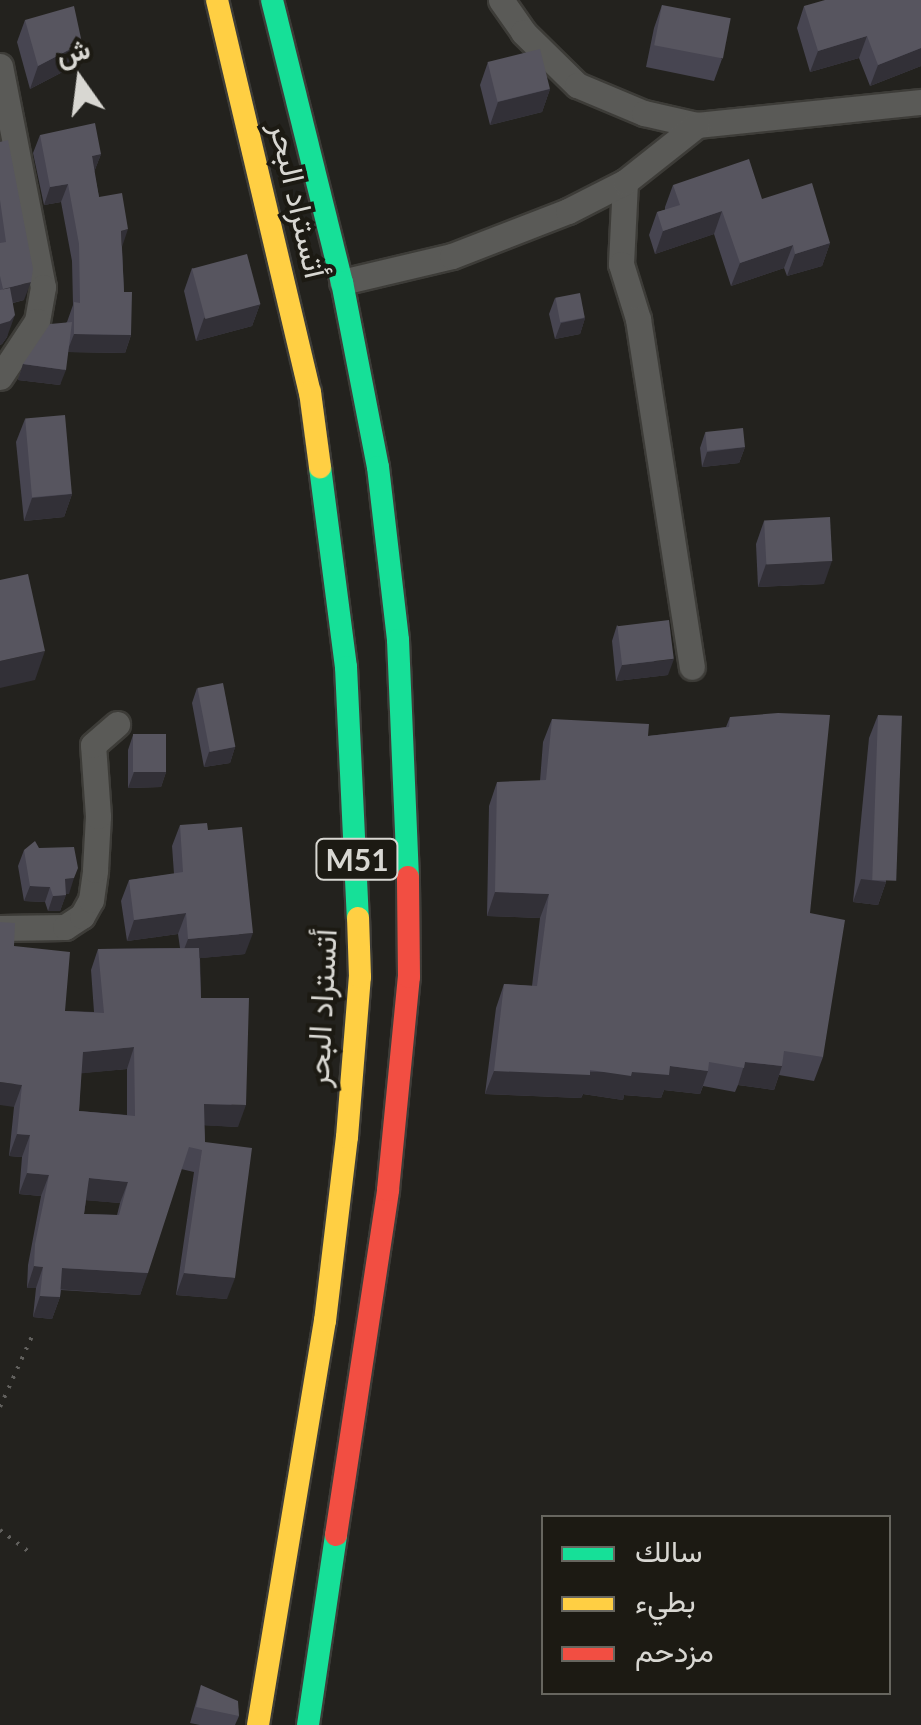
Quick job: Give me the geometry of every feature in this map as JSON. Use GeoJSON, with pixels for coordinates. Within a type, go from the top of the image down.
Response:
{"type":"FeatureCollection","features":[{"type":"Feature","properties":{"kind":"highway","name":"أتستراد البحر"},"geometry":{"type":"LineString","coordinates":[[217,0],[310,392],[346,667],[358,881],[360,977],[325,1321],[258,1725]]}},
{"type":"Feature","properties":{"kind":"highway","name":"أتستراد البحر"},"geometry":{"type":"LineString","coordinates":[[272,0],[342,282],[378,467],[398,640],[406,772],[408,977],[369,1342],[308,1725]]}},
{"type":"Feature","properties":{"kind":"street"},"geometry":{"type":"LineString","coordinates":[[501,0],[523,32],[578,85],[625,107],[697,125],[921,102]]}},
{"type":"Feature","properties":{"kind":"street"},"geometry":{"type":"LineString","coordinates":[[0,66],[43,287],[37,321],[0,377]]}},
{"type":"Feature","properties":{"kind":"street"},"geometry":{"type":"LineString","coordinates":[[342,282],[502,239],[624,182],[697,125]]}},
{"type":"Feature","properties":{"kind":"street"},"geometry":{"type":"LineString","coordinates":[[624,182],[621,264],[638,319],[692,667]]}},
{"type":"Feature","properties":{"kind":"street"},"geometry":{"type":"LineString","coordinates":[[0,928],[64,927],[82,916],[90,900],[95,870],[98,816],[92,745],[96,737],[117,724]]}},
{"type":"Feature","properties":{"kind":"path"},"geometry":{"type":"LineString","coordinates":[[0,1407],[33,1334]]}},
{"type":"Feature","properties":{"kind":"path"},"geometry":{"type":"LineString","coordinates":[[0,1530],[30,1552]]}},
{"type":"Feature","properties":{"kind":"building"},"geometry":{"type":"Polygon","coordinates":[[[825,0],[921,0],[921,48],[878,65],[867,36],[818,51],[804,6],[825,0]]]}},
{"type":"Feature","properties":{"kind":"building"},"geometry":{"type":"Polygon","coordinates":[[[662,5],[731,18],[723,59],[654,45],[662,5]]]}},
{"type":"Feature","properties":{"kind":"building"},"geometry":{"type":"Polygon","coordinates":[[[74,6],[82,43],[38,66],[25,20],[74,6]]]}},
{"type":"Feature","properties":{"kind":"building"},"geometry":{"type":"Polygon","coordinates":[[[540,49],[550,89],[498,102],[488,62],[540,49]]]}},
{"type":"Feature","properties":{"kind":"building"},"geometry":{"type":"Polygon","coordinates":[[[95,123],[101,154],[92,156],[99,197],[122,193],[128,229],[121,231],[124,292],[132,292],[131,335],[74,334],[74,302],[80,303],[79,244],[68,184],[50,187],[40,135],[95,123]]]}},
{"type":"Feature","properties":{"kind":"building"},"geometry":{"type":"Polygon","coordinates":[[[8,140],[33,269],[31,282],[3,289],[0,243],[6,242],[0,200],[0,142],[8,140]]]}},
{"type":"Feature","properties":{"kind":"building"},"geometry":{"type":"Polygon","coordinates":[[[749,159],[762,199],[812,183],[830,243],[795,254],[793,245],[740,263],[722,211],[663,231],[657,212],[680,205],[673,185],[749,159]]]}},
{"type":"Feature","properties":{"kind":"building"},"geometry":{"type":"Polygon","coordinates":[[[247,254],[260,304],[205,319],[192,269],[247,254]]]}},
{"type":"Feature","properties":{"kind":"building"},"geometry":{"type":"Polygon","coordinates":[[[10,288],[15,315],[0,324],[0,290],[10,288]]]}},
{"type":"Feature","properties":{"kind":"building"},"geometry":{"type":"Polygon","coordinates":[[[580,293],[585,318],[560,322],[555,298],[580,293]]]}},
{"type":"Feature","properties":{"kind":"building"},"geometry":{"type":"Polygon","coordinates":[[[72,322],[66,370],[23,364],[50,324],[72,322]]]}},
{"type":"Feature","properties":{"kind":"building"},"geometry":{"type":"Polygon","coordinates":[[[65,415],[72,494],[32,497],[25,418],[65,415]]]}},
{"type":"Feature","properties":{"kind":"building"},"geometry":{"type":"Polygon","coordinates":[[[743,428],[745,447],[707,451],[705,432],[743,428]]]}},
{"type":"Feature","properties":{"kind":"building"},"geometry":{"type":"Polygon","coordinates":[[[830,517],[832,561],[766,564],[764,520],[830,517]]]}},
{"type":"Feature","properties":{"kind":"building"},"geometry":{"type":"Polygon","coordinates":[[[28,574],[45,651],[0,661],[0,580],[28,574]]]}},
{"type":"Feature","properties":{"kind":"building"},"geometry":{"type":"Polygon","coordinates":[[[669,620],[674,659],[622,665],[617,626],[669,620]]]}},
{"type":"Feature","properties":{"kind":"building"},"geometry":{"type":"Polygon","coordinates":[[[223,683],[235,747],[210,752],[197,688],[223,683]]]}},
{"type":"Feature","properties":{"kind":"building"},"geometry":{"type":"Polygon","coordinates":[[[778,713],[830,715],[810,913],[845,920],[823,1057],[784,1051],[782,1066],[745,1062],[744,1068],[709,1062],[708,1071],[670,1066],[669,1075],[632,1072],[631,1076],[590,1070],[590,1075],[494,1071],[504,984],[537,986],[549,894],[495,892],[497,782],[546,780],[552,719],[649,724],[648,736],[729,727],[730,717],[778,713]]]}},
{"type":"Feature","properties":{"kind":"building"},"geometry":{"type":"Polygon","coordinates":[[[878,715],[902,716],[896,881],[872,880],[878,715]]]}},
{"type":"Feature","properties":{"kind":"building"},"geometry":{"type":"Polygon","coordinates":[[[133,734],[166,734],[166,772],[133,772],[133,734]]]}},
{"type":"Feature","properties":{"kind":"building"},"geometry":{"type":"Polygon","coordinates":[[[207,823],[208,830],[242,827],[253,933],[188,939],[186,913],[134,920],[129,880],[183,872],[180,825],[207,823]]]}},
{"type":"Feature","properties":{"kind":"building"},"geometry":{"type":"Polygon","coordinates":[[[35,841],[39,848],[74,847],[78,868],[74,878],[65,879],[66,895],[53,896],[50,887],[30,886],[24,850],[35,841]]]}},
{"type":"Feature","properties":{"kind":"building"},"geometry":{"type":"Polygon","coordinates":[[[0,922],[15,923],[14,946],[70,952],[65,1011],[104,1013],[98,949],[199,948],[201,998],[249,998],[246,1105],[204,1104],[205,1142],[252,1148],[235,1278],[184,1273],[202,1150],[189,1147],[148,1273],[62,1268],[60,1297],[40,1296],[43,1267],[34,1266],[35,1244],[49,1175],[27,1173],[30,1135],[17,1134],[22,1085],[0,1082],[0,922]],[[134,1047],[83,1052],[79,1111],[135,1116],[134,1047]],[[89,1178],[84,1214],[119,1215],[128,1182],[89,1178]]]}},
{"type":"Feature","properties":{"kind":"building"},"geometry":{"type":"Polygon","coordinates":[[[201,1685],[238,1701],[239,1716],[196,1707],[201,1685]]]}},
{"type":"Feature","properties":{"kind":"traffic: fast"},"geometry":{"type":"LineString","coordinates":[[272,0],[342,282],[378,467],[398,640],[408,877]]}},
{"type":"Feature","properties":{"kind":"traffic: fast"},"geometry":{"type":"LineString","coordinates":[[320,467],[346,667],[358,918]]}},
{"type":"Feature","properties":{"kind":"traffic: fast"},"geometry":{"type":"LineString","coordinates":[[308,1725],[336,1535]]}},
{"type":"Feature","properties":{"kind":"traffic: slow"},"geometry":{"type":"LineString","coordinates":[[217,0],[310,392],[320,467]]}},
{"type":"Feature","properties":{"kind":"traffic: slow"},"geometry":{"type":"LineString","coordinates":[[258,1725],[325,1321],[347,1137],[360,977],[358,918]]}},
{"type":"Feature","properties":{"kind":"traffic: jam"},"geometry":{"type":"LineString","coordinates":[[336,1535],[388,1190],[409,977],[408,877]]}}]}
